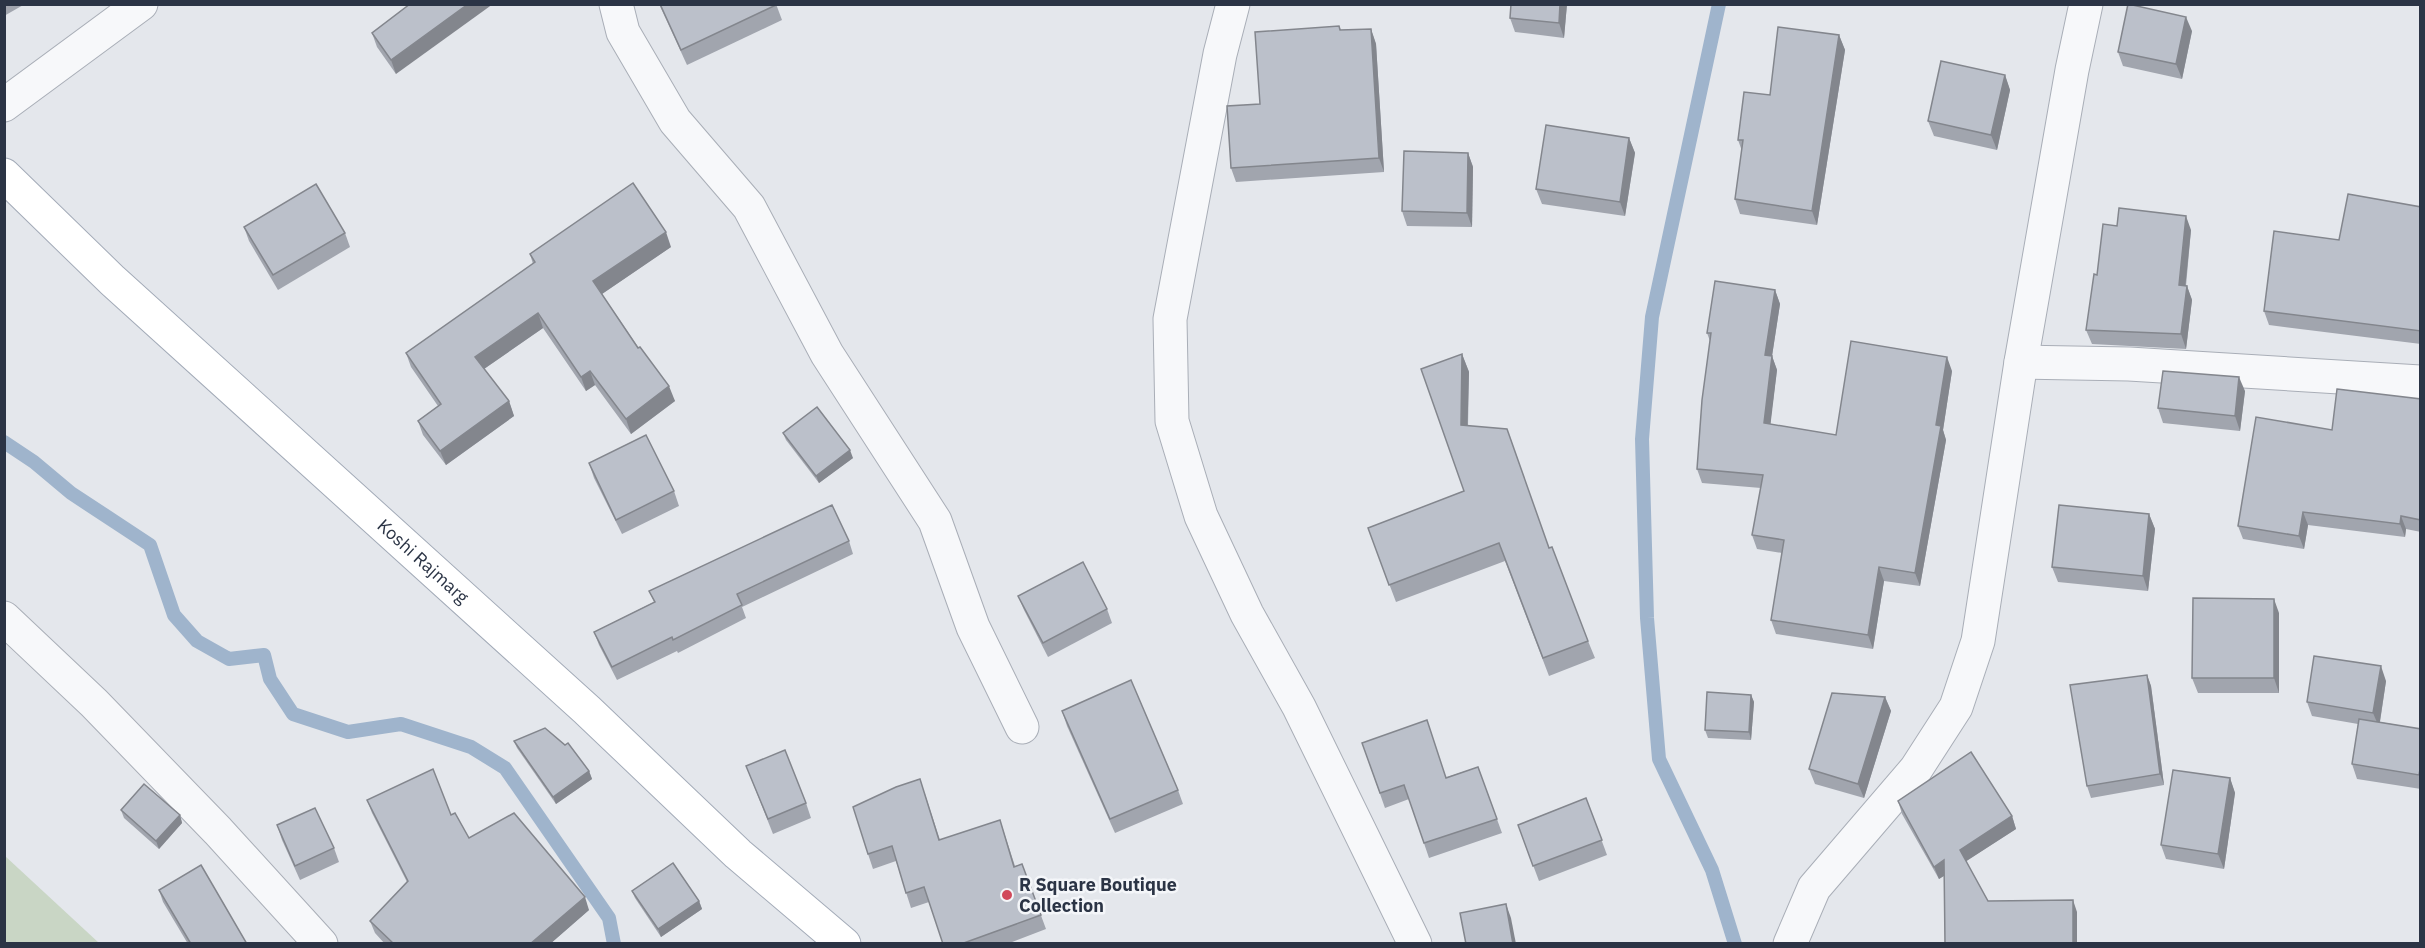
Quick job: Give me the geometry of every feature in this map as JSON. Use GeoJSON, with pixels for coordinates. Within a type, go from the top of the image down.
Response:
{"type":"FeatureCollection","features":[{"type":"Feature","properties":{"kind":"main road","name":"Koshi Rajmarg"},"geometry":{"type":"LineString","coordinates":[[4,175],[112,280],[587,710],[738,854],[844,944]]}},
{"type":"Feature","properties":{"kind":"street"},"geometry":{"type":"LineString","coordinates":[[4,105],[141,4]]}},
{"type":"Feature","properties":{"kind":"street"},"geometry":{"type":"LineString","coordinates":[[616,4],[623,32],[675,121],[749,207],[827,354],[935,521],[973,627],[1022,727]]}},
{"type":"Feature","properties":{"kind":"street"},"geometry":{"type":"LineString","coordinates":[[1233,4],[1220,54],[1170,319],[1172,421],[1201,516],[1214,545],[1247,614],[1299,707],[1415,944]]}},
{"type":"Feature","properties":{"kind":"street"},"geometry":{"type":"LineString","coordinates":[[1790,944],[1814,888],[1916,769],[1956,707],[1978,641],[2021,362],[2086,4]]}},
{"type":"Feature","properties":{"kind":"street"},"geometry":{"type":"LineString","coordinates":[[2021,362],[2129,364],[2421,382]]}},
{"type":"Feature","properties":{"kind":"street"},"geometry":{"type":"LineString","coordinates":[[4,618],[94,703],[218,831],[321,944]]}},
{"type":"Feature","properties":{"kind":"green space"},"geometry":{"type":"Polygon","coordinates":[[[5,856],[99,943],[5,943],[5,856]]]}},
{"type":"Feature","properties":{"kind":"building"},"geometry":{"type":"Polygon","coordinates":[[[410,4],[468,4],[391,60],[372,33],[410,4]]]}},
{"type":"Feature","properties":{"kind":"building"},"geometry":{"type":"Polygon","coordinates":[[[660,4],[776,4],[776,5],[681,50],[660,4]]]}},
{"type":"Feature","properties":{"kind":"building"},"geometry":{"type":"Polygon","coordinates":[[[1511,4],[1560,4],[1559,23],[1510,18],[1511,4]]]}},
{"type":"Feature","properties":{"kind":"building"},"geometry":{"type":"Polygon","coordinates":[[[2128,4],[2186,17],[2176,64],[2118,52],[2128,4]]]}},
{"type":"Feature","properties":{"kind":"building"},"geometry":{"type":"Polygon","coordinates":[[[1339,26],[1340,30],[1371,29],[1379,158],[1231,168],[1227,106],[1260,104],[1255,32],[1339,26]]]}},
{"type":"Feature","properties":{"kind":"building"},"geometry":{"type":"Polygon","coordinates":[[[1778,27],[1839,35],[1812,211],[1735,199],[1743,140],[1738,140],[1744,92],[1770,95],[1778,27]]]}},
{"type":"Feature","properties":{"kind":"building"},"geometry":{"type":"Polygon","coordinates":[[[1941,61],[2005,75],[1991,135],[1928,121],[1941,61]]]}},
{"type":"Feature","properties":{"kind":"building"},"geometry":{"type":"Polygon","coordinates":[[[1546,125],[1629,138],[1620,202],[1536,189],[1546,125]]]}},
{"type":"Feature","properties":{"kind":"building"},"geometry":{"type":"Polygon","coordinates":[[[1404,151],[1468,153],[1467,213],[1402,211],[1404,151]]]}},
{"type":"Feature","properties":{"kind":"building"},"geometry":{"type":"Polygon","coordinates":[[[633,183],[666,232],[593,281],[638,348],[640,347],[669,386],[626,419],[590,371],[581,377],[538,313],[475,357],[509,401],[440,451],[418,421],[441,404],[406,353],[535,262],[530,254],[633,183]]]}},
{"type":"Feature","properties":{"kind":"building"},"geometry":{"type":"Polygon","coordinates":[[[316,184],[345,233],[273,275],[244,227],[316,184]]]}},
{"type":"Feature","properties":{"kind":"building"},"geometry":{"type":"Polygon","coordinates":[[[2348,194],[2421,207],[2421,331],[2264,311],[2274,231],[2339,240],[2348,194]]]}},
{"type":"Feature","properties":{"kind":"building"},"geometry":{"type":"Polygon","coordinates":[[[2119,208],[2186,216],[2179,285],[2187,286],[2181,334],[2086,330],[2094,274],[2097,275],[2103,224],[2117,226],[2119,208]]]}},
{"type":"Feature","properties":{"kind":"building"},"geometry":{"type":"Polygon","coordinates":[[[1715,281],[1775,290],[1765,355],[1772,356],[1764,423],[1836,435],[1851,341],[1947,357],[1936,425],[1941,426],[1915,573],[1879,567],[1868,635],[1771,620],[1784,540],[1752,535],[1763,475],[1697,469],[1702,400],[1711,333],[1707,333],[1715,281]]]}},
{"type":"Feature","properties":{"kind":"building"},"geometry":{"type":"Polygon","coordinates":[[[1462,354],[1461,425],[1507,429],[1549,548],[1552,547],[1588,641],[1543,658],[1499,543],[1389,585],[1368,528],[1464,491],[1421,369],[1462,354]]]}},
{"type":"Feature","properties":{"kind":"building"},"geometry":{"type":"Polygon","coordinates":[[[2163,371],[2239,377],[2235,416],[2158,408],[2163,371]]]}},
{"type":"Feature","properties":{"kind":"building"},"geometry":{"type":"Polygon","coordinates":[[[2337,389],[2421,399],[2421,520],[2401,516],[2400,524],[2303,512],[2299,536],[2238,526],[2256,417],[2332,430],[2337,389]]]}},
{"type":"Feature","properties":{"kind":"building"},"geometry":{"type":"Polygon","coordinates":[[[817,407],[850,450],[816,476],[783,433],[817,407]]]}},
{"type":"Feature","properties":{"kind":"building"},"geometry":{"type":"Polygon","coordinates":[[[646,435],[674,491],[616,520],[589,463],[646,435]]]}},
{"type":"Feature","properties":{"kind":"building"},"geometry":{"type":"Polygon","coordinates":[[[832,505],[849,541],[737,594],[742,605],[673,640],[672,637],[612,667],[594,632],[655,602],[649,591],[832,505]]]}},
{"type":"Feature","properties":{"kind":"building"},"geometry":{"type":"Polygon","coordinates":[[[2059,505],[2149,514],[2143,576],[2052,567],[2059,505]]]}},
{"type":"Feature","properties":{"kind":"building"},"geometry":{"type":"Polygon","coordinates":[[[1083,562],[1107,609],[1043,643],[1018,596],[1083,562]]]}},
{"type":"Feature","properties":{"kind":"building"},"geometry":{"type":"Polygon","coordinates":[[[2193,598],[2274,599],[2274,678],[2192,678],[2193,598]]]}},
{"type":"Feature","properties":{"kind":"building"},"geometry":{"type":"Polygon","coordinates":[[[2314,656],[2381,666],[2373,713],[2307,702],[2314,656]]]}},
{"type":"Feature","properties":{"kind":"building"},"geometry":{"type":"Polygon","coordinates":[[[2147,675],[2160,774],[2087,786],[2070,685],[2147,675]]]}},
{"type":"Feature","properties":{"kind":"building"},"geometry":{"type":"Polygon","coordinates":[[[1131,680],[1178,790],[1110,819],[1062,711],[1131,680]]]}},
{"type":"Feature","properties":{"kind":"building"},"geometry":{"type":"Polygon","coordinates":[[[1707,692],[1751,695],[1749,732],[1705,730],[1707,692]]]}},
{"type":"Feature","properties":{"kind":"building"},"geometry":{"type":"Polygon","coordinates":[[[1832,693],[1885,697],[1858,784],[1809,769],[1832,693]]]}},
{"type":"Feature","properties":{"kind":"building"},"geometry":{"type":"Polygon","coordinates":[[[2359,719],[2421,729],[2419,775],[2352,764],[2359,719]]]}},
{"type":"Feature","properties":{"kind":"building"},"geometry":{"type":"Polygon","coordinates":[[[1427,720],[1446,778],[1478,767],[1497,819],[1424,843],[1404,785],[1380,793],[1362,743],[1427,720]]]}},
{"type":"Feature","properties":{"kind":"building"},"geometry":{"type":"Polygon","coordinates":[[[545,728],[565,745],[568,743],[589,771],[553,797],[514,741],[545,728]]]}},
{"type":"Feature","properties":{"kind":"building"},"geometry":{"type":"Polygon","coordinates":[[[785,750],[806,803],[768,819],[746,766],[785,750]]]}},
{"type":"Feature","properties":{"kind":"building"},"geometry":{"type":"Polygon","coordinates":[[[1971,752],[2012,816],[1960,850],[1988,901],[2073,900],[2073,944],[1945,943],[1944,860],[1934,867],[1898,801],[1971,752]]]}},
{"type":"Feature","properties":{"kind":"building"},"geometry":{"type":"Polygon","coordinates":[[[433,769],[451,815],[455,813],[469,838],[514,813],[585,897],[530,944],[394,944],[370,921],[408,881],[367,800],[433,769]]]}},
{"type":"Feature","properties":{"kind":"building"},"geometry":{"type":"Polygon","coordinates":[[[2173,770],[2230,778],[2218,854],[2161,845],[2173,770]]]}},
{"type":"Feature","properties":{"kind":"building"},"geometry":{"type":"Polygon","coordinates":[[[920,779],[939,840],[1000,820],[1014,867],[1022,864],[1041,915],[961,944],[943,944],[924,887],[906,893],[892,846],[868,854],[853,807],[896,787],[920,779]]]}},
{"type":"Feature","properties":{"kind":"building"},"geometry":{"type":"Polygon","coordinates":[[[144,784],[180,815],[156,841],[121,810],[144,784]]]}},
{"type":"Feature","properties":{"kind":"building"},"geometry":{"type":"Polygon","coordinates":[[[1586,798],[1602,840],[1533,866],[1518,825],[1586,798]]]}},
{"type":"Feature","properties":{"kind":"building"},"geometry":{"type":"Polygon","coordinates":[[[315,808],[334,848],[295,866],[277,825],[315,808]]]}},
{"type":"Feature","properties":{"kind":"building"},"geometry":{"type":"Polygon","coordinates":[[[673,863],[699,901],[658,929],[632,891],[673,863]]]}},
{"type":"Feature","properties":{"kind":"building"},"geometry":{"type":"Polygon","coordinates":[[[201,865],[247,944],[191,944],[159,890],[201,865]]]}},
{"type":"Feature","properties":{"kind":"building"},"geometry":{"type":"Polygon","coordinates":[[[1506,904],[1513,944],[1466,944],[1460,913],[1506,904]]]}},
{"type":"Feature","properties":{"kind":"waterway"},"geometry":{"type":"LineString","coordinates":[[1719,4],[1652,317],[1642,439],[1647,618],[1659,759],[1712,870],[1735,944]]}},
{"type":"Feature","properties":{"kind":"waterway"},"geometry":{"type":"LineString","coordinates":[[4,442],[34,462],[71,493],[150,545],[174,615],[197,641],[229,659],[264,655],[270,679],[293,714],[348,732],[401,724],[471,747],[505,768],[609,918],[614,944]]}},
{"type":"Feature","properties":{"kind":"place","name":"R Square Boutique Collection"},"geometry":{"type":"Point","coordinates":[1007,895]}}]}
